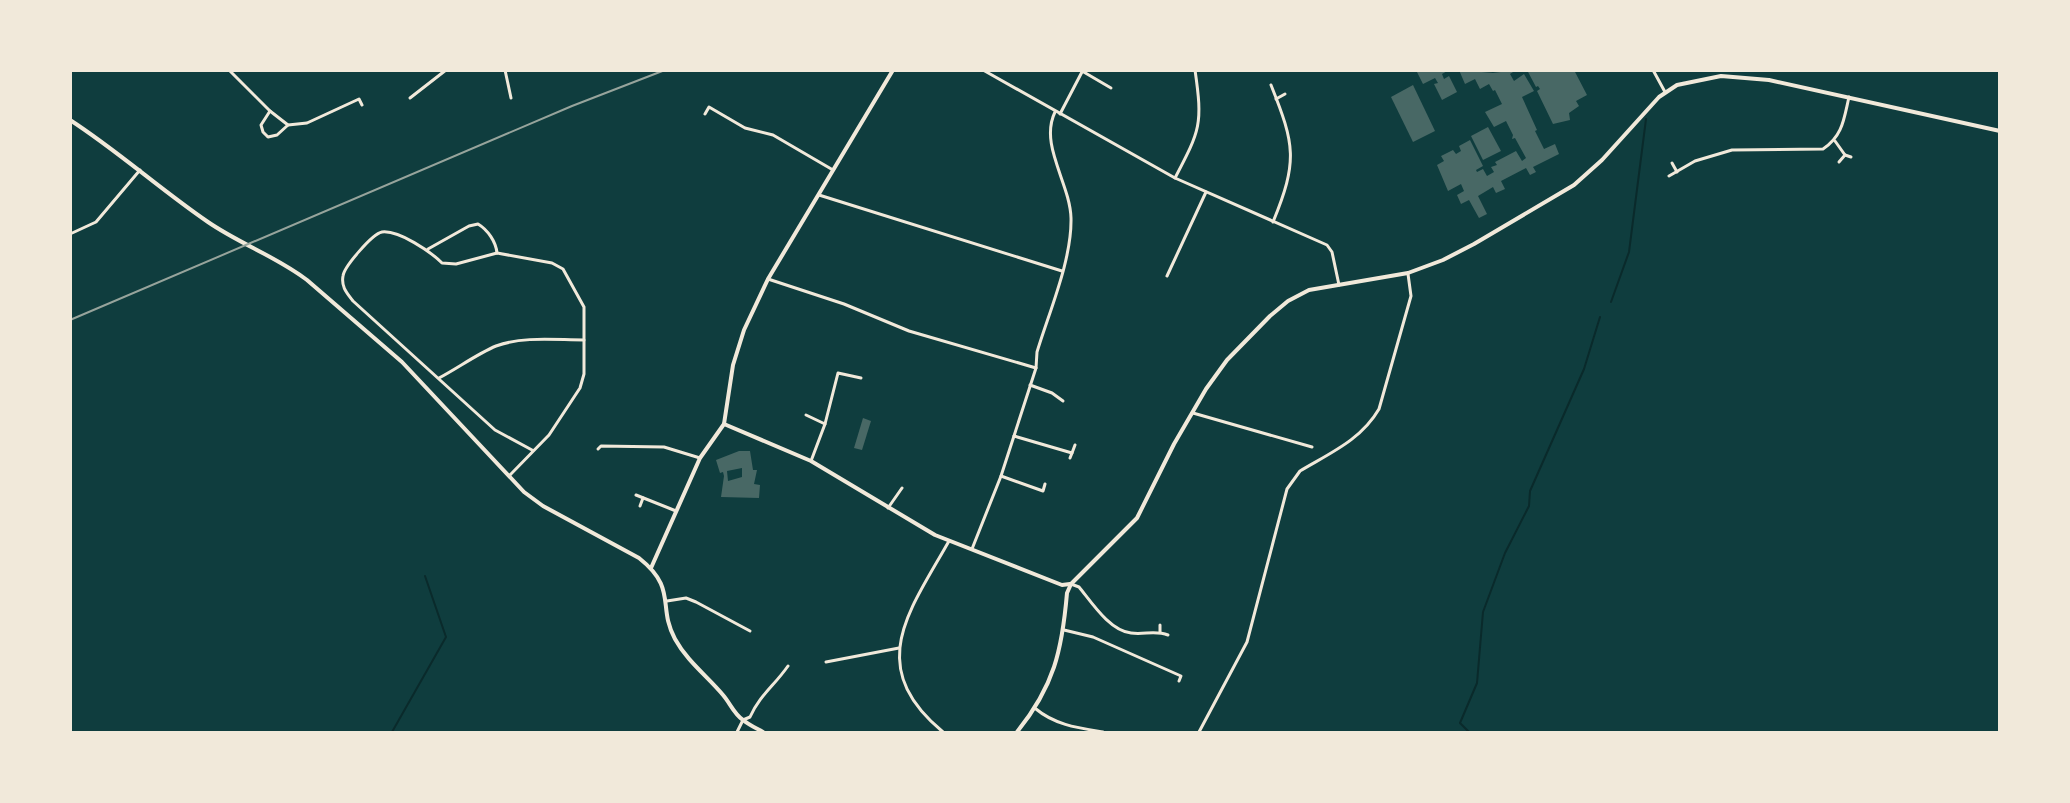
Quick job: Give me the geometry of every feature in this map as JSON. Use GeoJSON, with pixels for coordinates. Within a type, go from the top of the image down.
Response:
{"type":"FeatureCollection","features":[{"type":"Feature","properties":{"kind":"street"},"geometry":{"type":"LineString","coordinates":[[229,70],[270,111],[288,125]]}},
{"type":"Feature","properties":{"kind":"street"},"geometry":{"type":"LineString","coordinates":[[410,98],[446,70]]}},
{"type":"Feature","properties":{"kind":"street"},"geometry":{"type":"LineString","coordinates":[[504,70],[511,98]]}},
{"type":"Feature","properties":{"kind":"street"},"geometry":{"type":"LineString","coordinates":[[651,568],[700,458],[724,424],[733,365],[744,330],[768,279],[893,70]]}},
{"type":"Feature","properties":{"kind":"street"},"geometry":{"type":"LineString","coordinates":[[983,70],[1175,178],[1327,245],[1332,252],[1339,285]]}},
{"type":"Feature","properties":{"kind":"street"},"geometry":{"type":"LineString","coordinates":[[1175,178],[1200,126],[1200,104],[1195,70]]}},
{"type":"Feature","properties":{"kind":"street"},"geometry":{"type":"LineString","coordinates":[[1653,70],[1665,92]]}},
{"type":"Feature","properties":{"kind":"street"},"geometry":{"type":"LineString","coordinates":[[1060,115],[1082,71],[1111,88]]}},
{"type":"Feature","properties":{"kind":"street"},"geometry":{"type":"LineString","coordinates":[[1017,732],[1036,709],[1053,676],[1064,630],[1067,593],[1071,584],[1137,518],[1191,413],[1227,360],[1288,301],[1309,290],[1407,273],[1459,252],[1563,193],[1602,160],[1665,92],[1698,80],[1744,76],[2000,131]]}},
{"type":"Feature","properties":{"kind":"street"},"geometry":{"type":"LineString","coordinates":[[1271,85],[1291,142],[1288,184],[1273,222]]}},
{"type":"Feature","properties":{"kind":"street"},"geometry":{"type":"LineString","coordinates":[[1276,99],[1285,94]]}},
{"type":"Feature","properties":{"kind":"street"},"geometry":{"type":"LineString","coordinates":[[1669,176],[1695,161],[1732,150],[1777,148],[1810,151],[1823,149],[1835,141],[1842,128],[1849,97]]}},
{"type":"Feature","properties":{"kind":"street"},"geometry":{"type":"LineString","coordinates":[[270,111],[261,125],[262,132],[268,137],[277,135],[288,125],[307,123],[359,99],[362,105]]}},
{"type":"Feature","properties":{"kind":"street"},"geometry":{"type":"LineString","coordinates":[[705,114],[709,107],[746,128],[773,135],[833,170]]}},
{"type":"Feature","properties":{"kind":"street"},"geometry":{"type":"LineString","coordinates":[[972,549],[1001,476],[1036,368],[1036,352],[1069,243],[1071,218],[1048,132],[1055,112]]}},
{"type":"Feature","properties":{"kind":"street"},"geometry":{"type":"LineString","coordinates":[[70,120],[206,221],[248,248],[292,268],[370,333],[424,386],[508,477],[543,506],[639,558],[651,568],[660,580],[667,601],[673,635],[681,651],[743,720],[763,732]]}},
{"type":"Feature","properties":{"kind":"street"},"geometry":{"type":"LineString","coordinates":[[1835,141],[1845,155],[1851,157]]}},
{"type":"Feature","properties":{"kind":"street"},"geometry":{"type":"LineString","coordinates":[[1839,162],[1845,155]]}},
{"type":"Feature","properties":{"kind":"street"},"geometry":{"type":"LineString","coordinates":[[1672,163],[1677,172]]}},
{"type":"Feature","properties":{"kind":"street"},"geometry":{"type":"LineString","coordinates":[[70,234],[96,222],[140,170]]}},
{"type":"Feature","properties":{"kind":"street"},"geometry":{"type":"LineString","coordinates":[[1167,276],[1206,192]]}},
{"type":"Feature","properties":{"kind":"street"},"geometry":{"type":"LineString","coordinates":[[819,195],[1062,271]]}},
{"type":"Feature","properties":{"kind":"street"},"geometry":{"type":"LineString","coordinates":[[428,249],[468,226],[478,224],[485,228],[496,246],[497,253]]}},
{"type":"Feature","properties":{"kind":"street"},"geometry":{"type":"LineString","coordinates":[[508,477],[549,435],[580,388],[584,375],[584,307],[563,269],[552,262],[497,253],[456,264],[442,263],[428,249],[381,232],[373,236],[345,268],[342,278],[344,289],[353,301],[495,430],[532,450]]}},
{"type":"Feature","properties":{"kind":"street"},"geometry":{"type":"LineString","coordinates":[[1199,732],[1248,642],[1287,489],[1293,478],[1300,471],[1358,436],[1370,425],[1379,409],[1411,296],[1407,273]]}},
{"type":"Feature","properties":{"kind":"street"},"geometry":{"type":"LineString","coordinates":[[768,279],[844,304],[909,331],[1036,368]]}},
{"type":"Feature","properties":{"kind":"street"},"geometry":{"type":"LineString","coordinates":[[439,378],[495,347],[510,342],[527,339],[584,340]]}},
{"type":"Feature","properties":{"kind":"street"},"geometry":{"type":"LineString","coordinates":[[810,461],[825,424],[838,373],[861,378]]}},
{"type":"Feature","properties":{"kind":"street"},"geometry":{"type":"LineString","coordinates":[[1030,384],[1052,393],[1063,402]]}},
{"type":"Feature","properties":{"kind":"street"},"geometry":{"type":"LineString","coordinates":[[1191,413],[1312,447]]}},
{"type":"Feature","properties":{"kind":"street"},"geometry":{"type":"LineString","coordinates":[[806,416],[825,424]]}},
{"type":"Feature","properties":{"kind":"street"},"geometry":{"type":"LineString","coordinates":[[724,424],[810,461],[888,508],[949,541],[1062,585],[1071,584],[1079,587],[1102,615],[1121,631],[1132,634],[1160,632],[1168,635]]}},
{"type":"Feature","properties":{"kind":"street"},"geometry":{"type":"LineString","coordinates":[[1014,436],[1072,453]]}},
{"type":"Feature","properties":{"kind":"street"},"geometry":{"type":"LineString","coordinates":[[600,438],[599,448],[664,447],[700,458]]}},
{"type":"Feature","properties":{"kind":"street"},"geometry":{"type":"LineString","coordinates":[[1070,458],[1075,445]]}},
{"type":"Feature","properties":{"kind":"street"},"geometry":{"type":"LineString","coordinates":[[1001,476],[1042,491]]}},
{"type":"Feature","properties":{"kind":"street"},"geometry":{"type":"LineString","coordinates":[[1040,498],[1045,484]]}},
{"type":"Feature","properties":{"kind":"street"},"geometry":{"type":"LineString","coordinates":[[888,508],[902,489]]}},
{"type":"Feature","properties":{"kind":"street"},"geometry":{"type":"LineString","coordinates":[[636,495],[677,511]]}},
{"type":"Feature","properties":{"kind":"street"},"geometry":{"type":"LineString","coordinates":[[640,506],[643,498]]}},
{"type":"Feature","properties":{"kind":"street"},"geometry":{"type":"LineString","coordinates":[[943,732],[924,717],[910,696],[902,672],[899,648],[905,618],[949,541]]}},
{"type":"Feature","properties":{"kind":"street"},"geometry":{"type":"LineString","coordinates":[[667,601],[686,598],[750,631]]}},
{"type":"Feature","properties":{"kind":"street"},"geometry":{"type":"LineString","coordinates":[[1160,625],[1160,632]]}},
{"type":"Feature","properties":{"kind":"street"},"geometry":{"type":"LineString","coordinates":[[1064,630],[1093,637],[1180,676],[1179,681]]}},
{"type":"Feature","properties":{"kind":"street"},"geometry":{"type":"LineString","coordinates":[[826,662],[899,648]]}},
{"type":"Feature","properties":{"kind":"street"},"geometry":{"type":"LineString","coordinates":[[737,732],[743,720],[750,717],[759,698],[774,686],[788,666]]}},
{"type":"Feature","properties":{"kind":"street"},"geometry":{"type":"LineString","coordinates":[[1036,709],[1046,717],[1071,726],[1102,732]]}},
{"type":"Feature","properties":{"kind":"building"},"geometry":{"type":"Polygon","coordinates":[[[1416,70],[1449,70],[1442,74],[1444,79],[1449,76],[1457,92],[1442,100],[1434,84],[1438,83],[1435,78],[1423,84],[1416,70]]]}},
{"type":"Feature","properties":{"kind":"building"},"geometry":{"type":"Polygon","coordinates":[[[1459,70],[1493,73],[1516,70],[1510,74],[1514,81],[1524,74],[1534,91],[1522,97],[1537,130],[1535,131],[1544,149],[1555,144],[1559,154],[1533,167],[1536,172],[1530,175],[1526,168],[1501,181],[1505,189],[1496,193],[1493,187],[1478,196],[1487,214],[1479,218],[1469,200],[1461,204],[1457,195],[1464,191],[1461,184],[1448,191],[1437,165],[1444,161],[1441,156],[1453,150],[1456,154],[1461,151],[1459,146],[1470,140],[1483,166],[1476,170],[1477,172],[1483,169],[1487,176],[1494,172],[1491,167],[1497,165],[1495,162],[1516,151],[1522,161],[1526,158],[1515,138],[1512,139],[1513,135],[1506,121],[1494,127],[1485,112],[1502,104],[1495,90],[1493,91],[1489,84],[1480,89],[1475,79],[1465,84],[1459,70]]]}},
{"type":"Feature","properties":{"kind":"building"},"geometry":{"type":"Polygon","coordinates":[[[1527,70],[1574,70],[1587,95],[1576,101],[1579,106],[1569,113],[1570,120],[1553,124],[1537,91],[1540,89],[1536,87],[1527,70]]]}},
{"type":"Feature","properties":{"kind":"building"},"geometry":{"type":"Polygon","coordinates":[[[1413,85],[1435,131],[1413,142],[1391,97],[1413,85]]]}},
{"type":"Feature","properties":{"kind":"building"},"geometry":{"type":"Polygon","coordinates":[[[1488,127],[1501,151],[1483,160],[1471,136],[1488,127]]]}},
{"type":"Feature","properties":{"kind":"building"},"geometry":{"type":"Polygon","coordinates":[[[863,418],[871,421],[862,450],[854,448],[863,418]]]}},
{"type":"Feature","properties":{"kind":"building"},"geometry":{"type":"Polygon","coordinates":[[[739,451],[750,451],[753,470],[757,470],[754,484],[760,485],[759,498],[721,497],[724,476],[723,472],[720,473],[716,460],[739,451]],[[742,468],[727,471],[728,481],[742,477],[742,468]]]}},
{"type":"Feature","properties":{"kind":"waterway"},"geometry":{"type":"LineString","coordinates":[[1611,302],[1629,252],[1646,119]]}},
{"type":"Feature","properties":{"kind":"waterway"},"geometry":{"type":"LineString","coordinates":[[1469,732],[1460,723],[1477,683],[1483,612],[1505,553],[1529,506],[1530,491],[1584,369],[1600,317]]}},
{"type":"Feature","properties":{"kind":"waterway"},"geometry":{"type":"LineString","coordinates":[[392,732],[446,637],[425,576]]}},
{"type":"Feature","properties":{"kind":"railway"},"geometry":{"type":"LineString","coordinates":[[70,320],[572,106],[665,70]]}}]}
